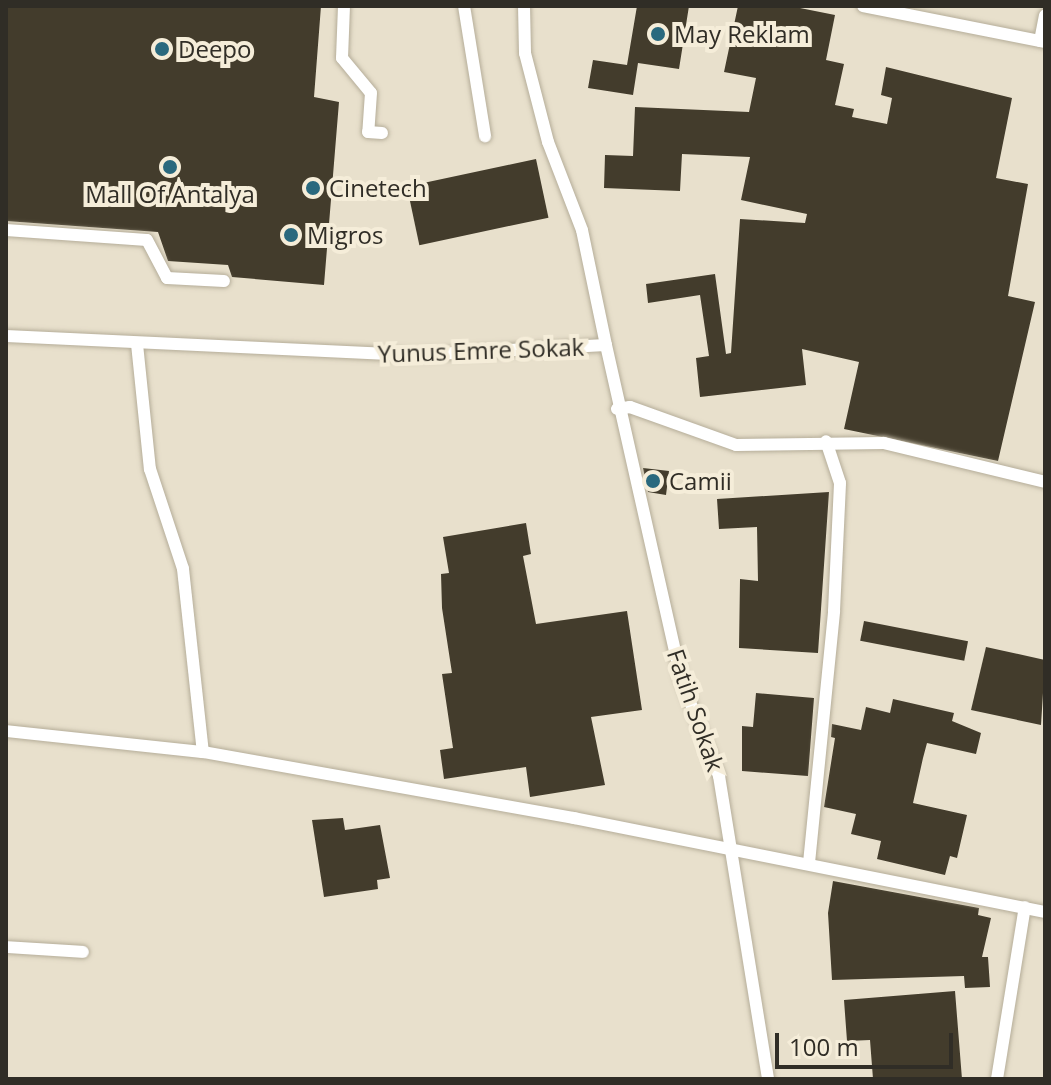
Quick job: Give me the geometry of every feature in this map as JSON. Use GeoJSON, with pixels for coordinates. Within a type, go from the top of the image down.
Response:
{"type":"FeatureCollection","features":[{"type":"Feature","properties":{"kind":"street"},"geometry":{"type":"LineString","coordinates":[[344,6],[342,58],[371,93],[368,132],[382,133]]}},
{"type":"Feature","properties":{"kind":"street"},"geometry":{"type":"LineString","coordinates":[[464,6],[485,136]]}},
{"type":"Feature","properties":{"kind":"street","name":"Yunus Emre Sokak"},"geometry":{"type":"LineString","coordinates":[[6,336],[416,355],[606,345],[582,230],[548,142],[525,53],[524,6]]}},
{"type":"Feature","properties":{"kind":"street"},"geometry":{"type":"LineString","coordinates":[[863,6],[1042,41],[1045,15]]}},
{"type":"Feature","properties":{"kind":"street"},"geometry":{"type":"LineString","coordinates":[[6,230],[147,240],[167,278],[224,281]]}},
{"type":"Feature","properties":{"kind":"street"},"geometry":{"type":"LineString","coordinates":[[137,344],[150,469],[183,569],[203,752]]}},
{"type":"Feature","properties":{"kind":"street","name":"Fatih Sokak"},"geometry":{"type":"LineString","coordinates":[[606,345],[617,409],[681,679],[719,776],[768,1079]]}},
{"type":"Feature","properties":{"kind":"street"},"geometry":{"type":"LineString","coordinates":[[617,409],[630,407],[736,445],[826,441],[884,443],[1045,482]]}},
{"type":"Feature","properties":{"kind":"street"},"geometry":{"type":"LineString","coordinates":[[809,863],[834,611],[840,483],[826,441]]}},
{"type":"Feature","properties":{"kind":"street"},"geometry":{"type":"LineString","coordinates":[[6,731],[203,752],[574,818],[732,852],[809,863],[1045,912]]}},
{"type":"Feature","properties":{"kind":"street"},"geometry":{"type":"LineString","coordinates":[[997,1079],[1025,907]]}},
{"type":"Feature","properties":{"kind":"street"},"geometry":{"type":"LineString","coordinates":[[6,947],[83,952]]}},
{"type":"Feature","properties":{"kind":"building","name":"Mall Of Antalya"},"geometry":{"type":"Polygon","coordinates":[[[6,6],[321,6],[314,97],[339,102],[324,285],[232,277],[228,265],[168,261],[158,232],[6,221],[6,6]]]}},
{"type":"Feature","properties":{"kind":"building","name":"May Reklam"},"geometry":{"type":"Polygon","coordinates":[[[637,6],[689,6],[679,69],[638,63],[633,95],[588,88],[593,60],[627,65],[637,6]]]}},
{"type":"Feature","properties":{"kind":"building"},"geometry":{"type":"Polygon","coordinates":[[[738,6],[790,6],[835,15],[826,60],[844,64],[835,105],[854,109],[852,117],[887,124],[892,98],[881,95],[886,67],[1012,98],[996,178],[1028,184],[1008,296],[1035,302],[998,461],[844,429],[859,362],[802,349],[806,385],[700,397],[696,358],[709,356],[700,295],[648,303],[646,284],[715,274],[726,354],[731,353],[740,219],[805,223],[807,214],[741,200],[750,157],[682,154],[680,191],[604,188],[605,155],[633,156],[635,107],[749,112],[756,78],[724,72],[738,6]]]}},
{"type":"Feature","properties":{"kind":"building"},"geometry":{"type":"Polygon","coordinates":[[[536,159],[548,218],[419,245],[407,186],[536,159]]]}},
{"type":"Feature","properties":{"kind":"building","name":"Camii"},"geometry":{"type":"Polygon","coordinates":[[[643,468],[669,471],[666,495],[648,492],[643,468]]]}},
{"type":"Feature","properties":{"kind":"building"},"geometry":{"type":"Polygon","coordinates":[[[829,492],[818,653],[739,648],[740,579],[758,581],[757,527],[719,529],[717,499],[829,492]]]}},
{"type":"Feature","properties":{"kind":"building"},"geometry":{"type":"Polygon","coordinates":[[[526,523],[531,554],[523,556],[536,624],[627,611],[642,710],[591,717],[605,785],[530,797],[526,767],[444,779],[440,750],[453,748],[442,674],[452,673],[442,608],[441,574],[449,573],[443,537],[526,523]]]}},
{"type":"Feature","properties":{"kind":"building"},"geometry":{"type":"Polygon","coordinates":[[[864,621],[968,641],[964,661],[860,641],[864,621]]]}},
{"type":"Feature","properties":{"kind":"building"},"geometry":{"type":"Polygon","coordinates":[[[986,647],[1045,660],[1041,725],[971,710],[986,647]]]}},
{"type":"Feature","properties":{"kind":"building"},"geometry":{"type":"Polygon","coordinates":[[[756,693],[814,698],[808,776],[742,771],[742,726],[753,727],[756,693]]]}},
{"type":"Feature","properties":{"kind":"building"},"geometry":{"type":"Polygon","coordinates":[[[893,699],[954,713],[952,721],[981,733],[976,754],[927,743],[923,758],[913,803],[967,815],[957,858],[950,856],[945,875],[877,859],[881,841],[851,834],[856,814],[824,807],[835,738],[831,737],[832,724],[861,730],[866,707],[890,713],[893,699]]]}},
{"type":"Feature","properties":{"kind":"building"},"geometry":{"type":"Polygon","coordinates":[[[343,818],[345,830],[380,825],[390,878],[377,880],[378,889],[324,897],[312,820],[343,818]]]}},
{"type":"Feature","properties":{"kind":"building"},"geometry":{"type":"Polygon","coordinates":[[[833,881],[979,908],[978,915],[991,918],[982,957],[988,957],[990,987],[965,988],[964,976],[832,980],[828,913],[833,881]]]}},
{"type":"Feature","properties":{"kind":"building"},"geometry":{"type":"Polygon","coordinates":[[[955,991],[962,1079],[873,1079],[870,1040],[847,1041],[844,1000],[955,991]]]}},
{"type":"Feature","properties":{"kind":"place","name":"May Reklam"},"geometry":{"type":"Point","coordinates":[658,34]}},
{"type":"Feature","properties":{"kind":"place","name":"Deepo"},"geometry":{"type":"Point","coordinates":[162,49]}},
{"type":"Feature","properties":{"kind":"place","name":"Mall Of Antalya"},"geometry":{"type":"Point","coordinates":[170,167]}},
{"type":"Feature","properties":{"kind":"place","name":"Cinetech"},"geometry":{"type":"Point","coordinates":[313,188]}},
{"type":"Feature","properties":{"kind":"place","name":"Migros"},"geometry":{"type":"Point","coordinates":[291,235]}},
{"type":"Feature","properties":{"kind":"place","name":"Camii"},"geometry":{"type":"Point","coordinates":[653,481]}}]}
